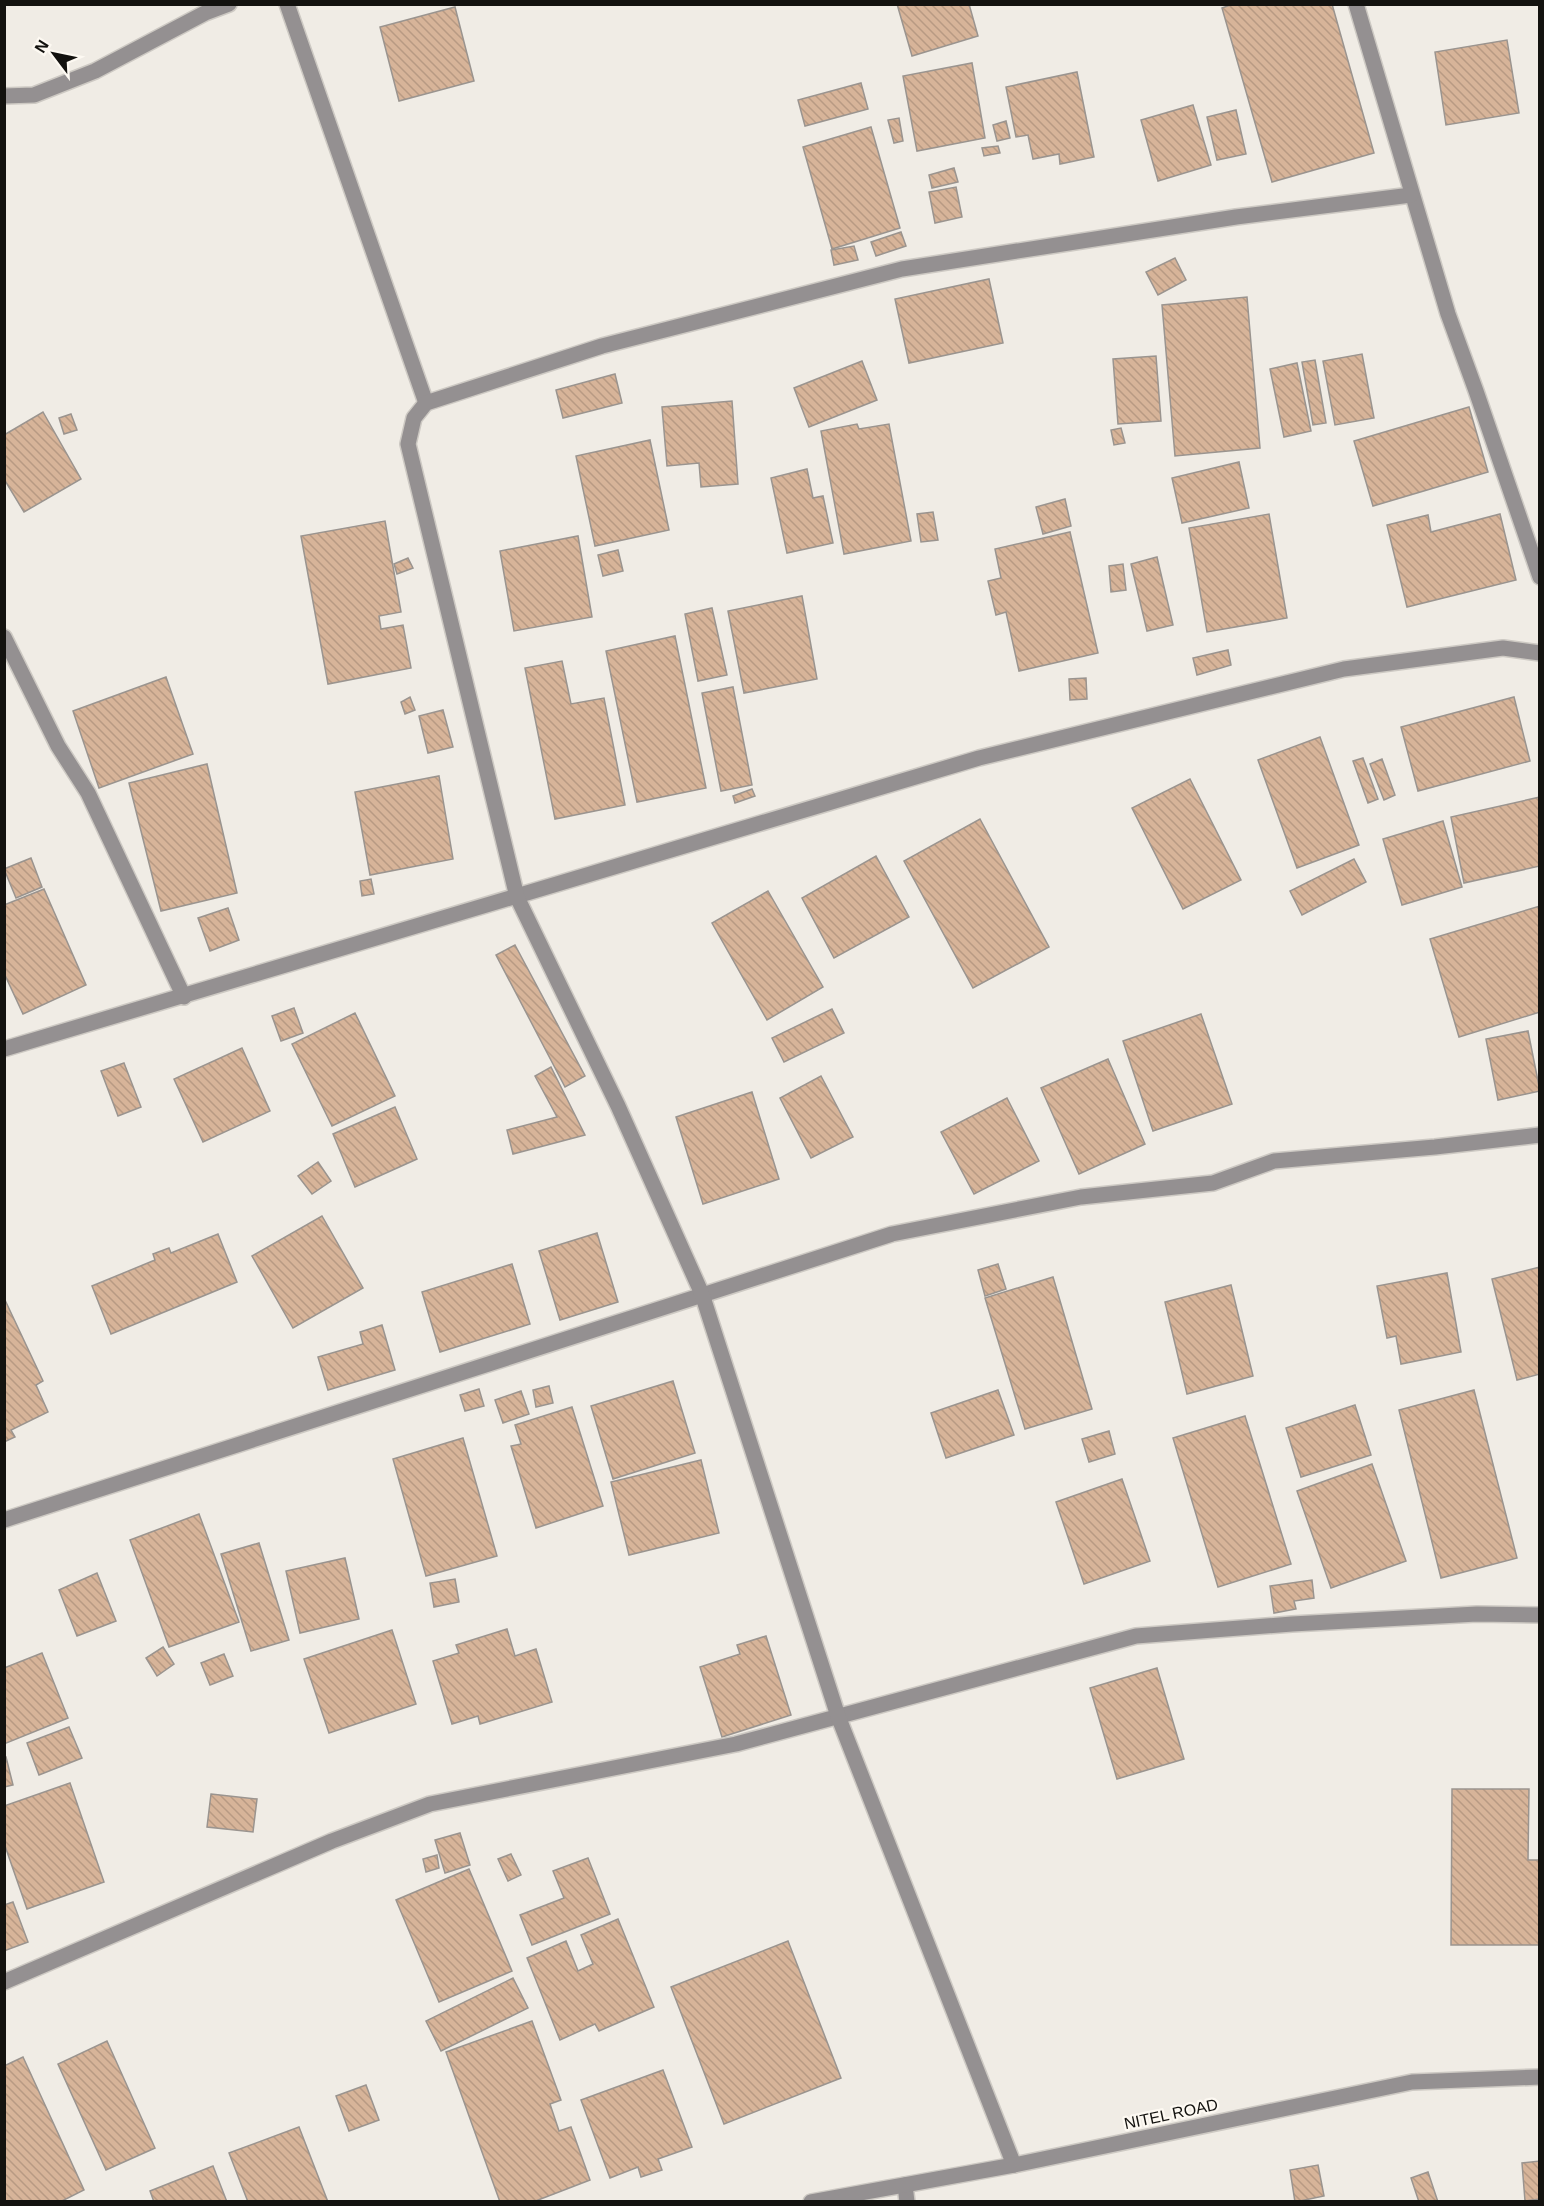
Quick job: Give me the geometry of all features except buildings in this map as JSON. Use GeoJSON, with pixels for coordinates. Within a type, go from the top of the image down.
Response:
{"type":"FeatureCollection","features":[{"type":"Feature","properties":{"kind":"street"},"geometry":{"type":"LineString","coordinates":[[4,96],[34,95],[95,72],[205,13],[229,4]]}},
{"type":"Feature","properties":{"kind":"street"},"geometry":{"type":"LineString","coordinates":[[287,4],[426,403]]}},
{"type":"Feature","properties":{"kind":"street"},"geometry":{"type":"LineString","coordinates":[[1356,4],[1448,314],[1539,577]]}},
{"type":"Feature","properties":{"kind":"street"},"geometry":{"type":"LineString","coordinates":[[1014,2165],[838,1716],[702,1294],[618,1106],[517,897],[408,444],[414,418],[426,403],[602,346],[902,269],[1236,217],[1411,195]]}},
{"type":"Feature","properties":{"kind":"street"},"geometry":{"type":"LineString","coordinates":[[4,637],[58,746],[88,792],[184,997]]}},
{"type":"Feature","properties":{"kind":"street"},"geometry":{"type":"LineString","coordinates":[[4,1049],[979,758],[1344,669],[1503,648],[1539,653]]}},
{"type":"Feature","properties":{"kind":"street"},"geometry":{"type":"LineString","coordinates":[[4,1520],[892,1234],[1081,1197],[1213,1183],[1274,1161],[1539,1135]]}},
{"type":"Feature","properties":{"kind":"street"},"geometry":{"type":"LineString","coordinates":[[4,1982],[332,1841],[430,1804],[736,1744],[1136,1636],[1419,1617],[1477,1614],[1539,1615]]}},
{"type":"Feature","properties":{"kind":"street","name":"NITEL ROAD"},"geometry":{"type":"LineString","coordinates":[[811,2202],[1014,2165],[1412,2082],[1539,2077]]}},
{"type":"Feature","properties":{"kind":"street"},"geometry":{"type":"LineString","coordinates":[[905,2185],[907,2202]]}}]}
